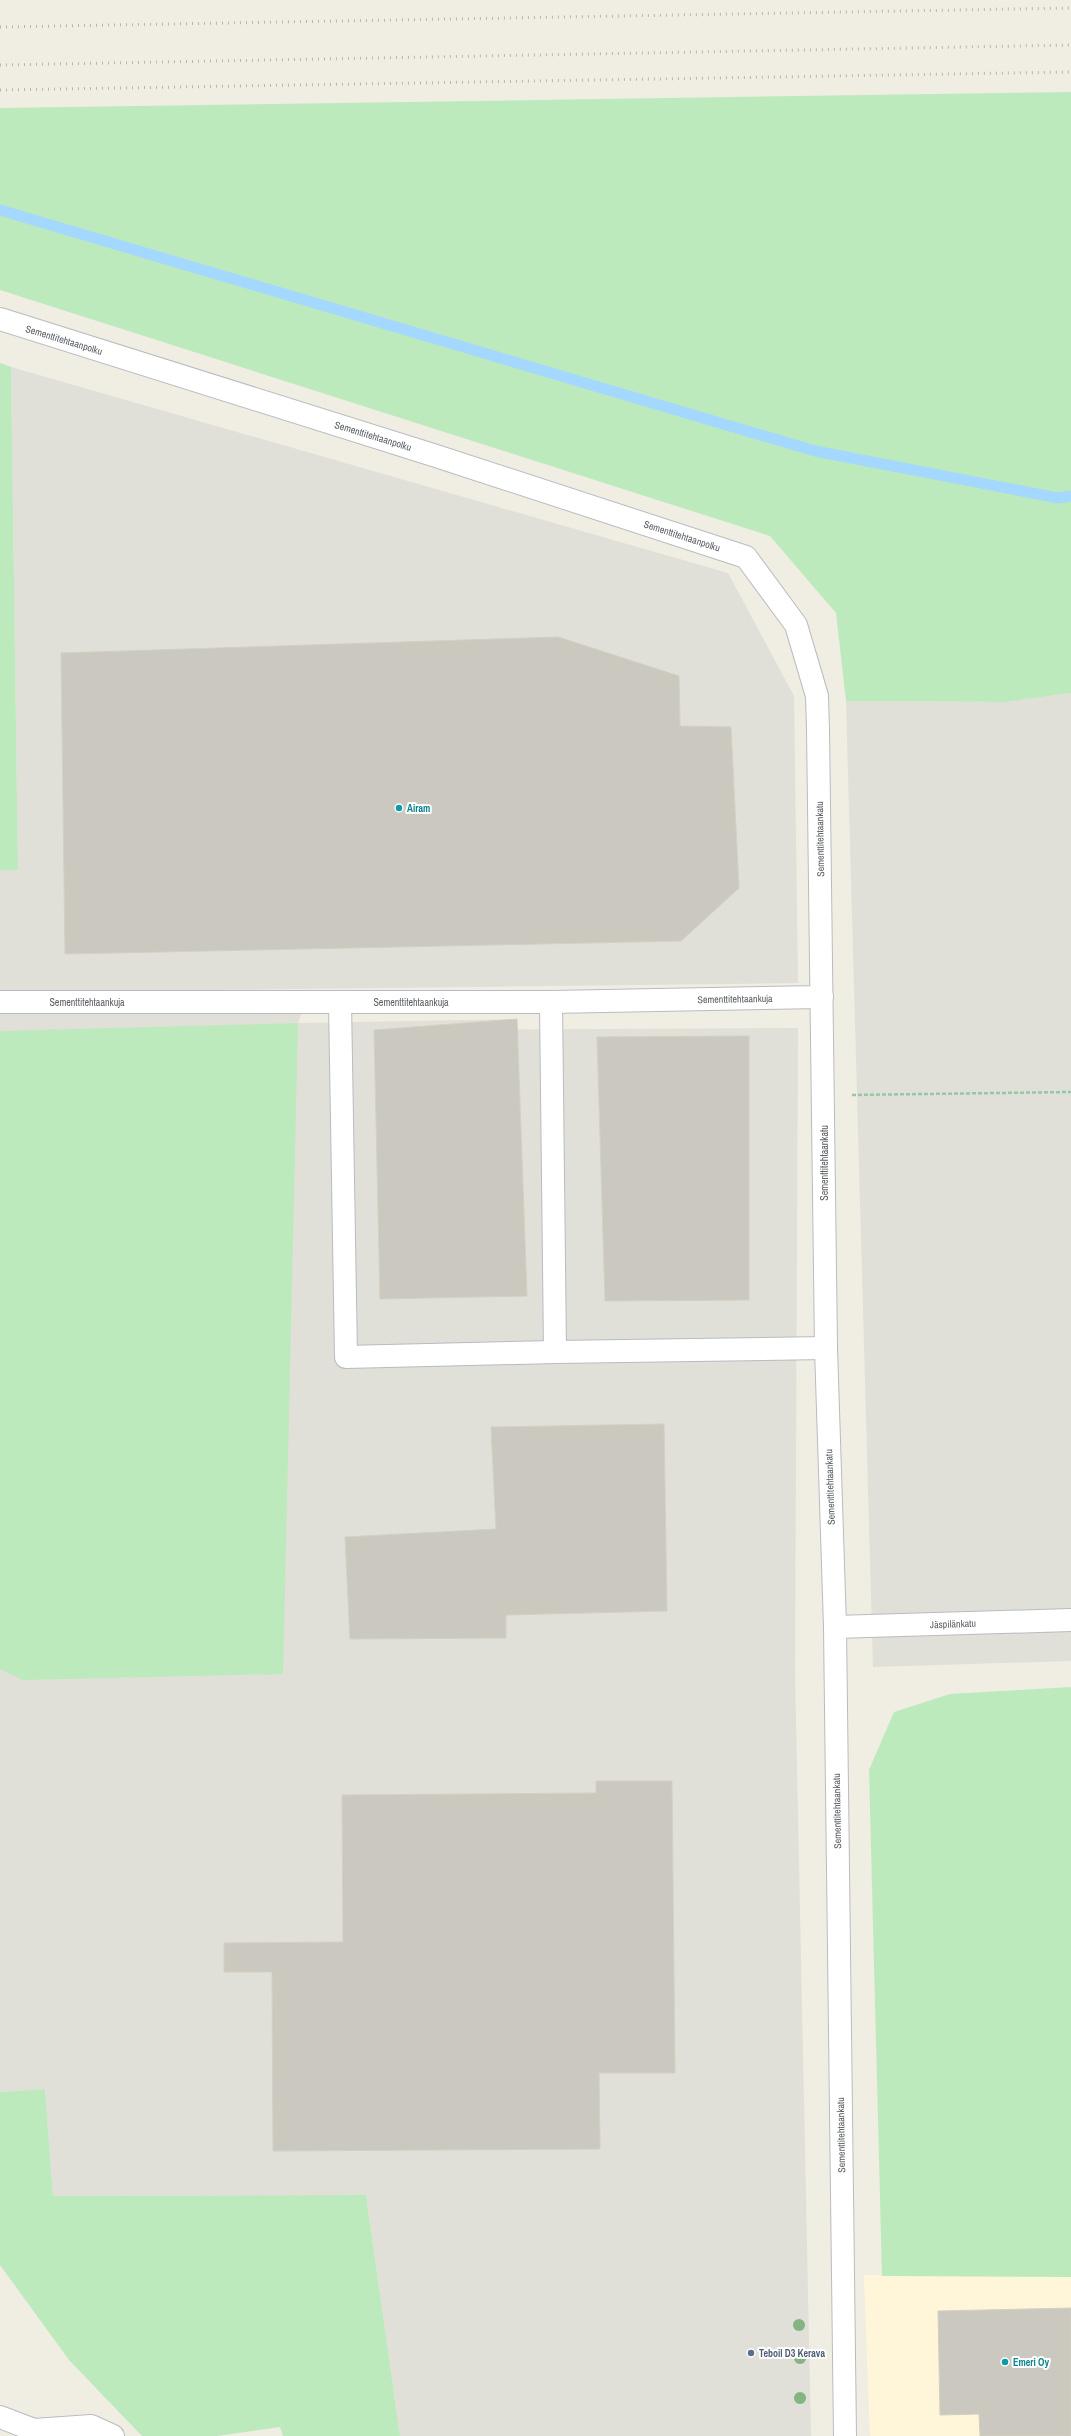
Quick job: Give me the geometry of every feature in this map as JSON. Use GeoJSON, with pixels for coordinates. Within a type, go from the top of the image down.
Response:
{"type":"FeatureCollection","features":[{"type":"Feature","properties":{"kind":"street","name":"Sementtitehtaanpolku"},"geometry":{"type":"LineString","coordinates":[[0,319],[434,455],[746,557]]}},
{"type":"Feature","properties":{"kind":"street","name":"Sementtitehtaankatu"},"geometry":{"type":"LineString","coordinates":[[746,557],[796,626],[817,696],[824,1095],[826,1348],[835,1628],[845,2436]]}},
{"type":"Feature","properties":{"kind":"street","name":"Sementtitehtaankuja"},"geometry":{"type":"LineString","coordinates":[[0,1002],[551,1002],[822,997]]}},
{"type":"Feature","properties":{"kind":"street"},"geometry":{"type":"LineString","coordinates":[[340,1002],[346,1357],[826,1348]]}},
{"type":"Feature","properties":{"kind":"street"},"geometry":{"type":"LineString","coordinates":[[551,1002],[555,1352]]}},
{"type":"Feature","properties":{"kind":"street","name":"Jäspilänkatu"},"geometry":{"type":"LineString","coordinates":[[835,1628],[1071,1620]]}},
{"type":"Feature","properties":{"kind":"street"},"geometry":{"type":"LineString","coordinates":[[0,2417],[34,2430],[91,2426],[113,2436]]}},
{"type":"Feature","properties":{"kind":"path"},"geometry":{"type":"LineString","coordinates":[[824,1095],[1071,1092]]}},
{"type":"Feature","properties":{"kind":"shaded area"},"geometry":{"type":"Polygon","coordinates":[[[11,367],[728,573],[794,696],[798,983],[33,992],[306,1002],[298,1023],[517,1019],[383,1030],[798,1028],[795,1673],[811,2436],[400,2436],[366,2195],[53,2196],[45,2089],[0,2092],[0,870],[18,870],[11,367]]]}},
{"type":"Feature","properties":{"kind":"shaded area"},"geometry":{"type":"Polygon","coordinates":[[[1071,693],[1071,1661],[873,1667],[846,701],[1006,702],[1071,693]]]}},
{"type":"Feature","properties":{"kind":"shaded area"},"geometry":{"type":"Polygon","coordinates":[[[864,2275],[1071,2277],[1071,2436],[870,2436],[864,2275]]]}},
{"type":"Feature","properties":{"kind":"green space"},"geometry":{"type":"Polygon","coordinates":[[[1071,92],[1071,693],[1006,702],[846,701],[836,613],[770,536],[0,290],[0,108],[1071,92]]]}},
{"type":"Feature","properties":{"kind":"green space"},"geometry":{"type":"Polygon","coordinates":[[[0,363],[11,367],[18,870],[0,870],[0,363]]]}},
{"type":"Feature","properties":{"kind":"green space"},"geometry":{"type":"Polygon","coordinates":[[[298,1023],[283,1674],[23,1680],[0,1669],[0,1031],[298,1023]]]}},
{"type":"Feature","properties":{"kind":"green space"},"geometry":{"type":"Polygon","coordinates":[[[1071,1687],[1071,2277],[882,2276],[869,1770],[894,1712],[950,1694],[1071,1687]]]}},
{"type":"Feature","properties":{"kind":"green space"},"geometry":{"type":"Polygon","coordinates":[[[45,2089],[53,2196],[366,2195],[400,2436],[283,2436],[280,2427],[217,2436],[142,2436],[69,2360],[0,2265],[0,2092],[45,2089]]]}},
{"type":"Feature","properties":{"kind":"building","name":"Airam"},"geometry":{"type":"Polygon","coordinates":[[[558,637],[679,676],[680,726],[731,727],[739,888],[681,941],[65,954],[61,653],[558,637]]]}},
{"type":"Feature","properties":{"kind":"building"},"geometry":{"type":"Polygon","coordinates":[[[517,1019],[527,1296],[380,1299],[374,1030],[517,1019]]]}},
{"type":"Feature","properties":{"kind":"building"},"geometry":{"type":"Polygon","coordinates":[[[749,1036],[749,1300],[605,1301],[597,1037],[749,1036]]]}},
{"type":"Feature","properties":{"kind":"building"},"geometry":{"type":"Polygon","coordinates":[[[664,1424],[667,1611],[506,1615],[506,1638],[350,1639],[345,1537],[496,1529],[491,1427],[664,1424]]]}},
{"type":"Feature","properties":{"kind":"building"},"geometry":{"type":"Polygon","coordinates":[[[596,1781],[672,1781],[675,2073],[599,2073],[600,2149],[273,2151],[272,1972],[224,1972],[224,1943],[343,1942],[342,1795],[596,1793],[596,1781]]]}},
{"type":"Feature","properties":{"kind":"building","name":"Emeri Oy"},"geometry":{"type":"Polygon","coordinates":[[[1071,2308],[1071,2436],[980,2436],[979,2414],[940,2415],[938,2311],[1071,2308]]]}},
{"type":"Feature","properties":{"kind":"waterway"},"geometry":{"type":"LineString","coordinates":[[0,210],[815,451],[1058,498],[1071,496]]}},
{"type":"Feature","properties":{"kind":"railway"},"geometry":{"type":"LineString","coordinates":[[0,27],[1071,8]]}},
{"type":"Feature","properties":{"kind":"railway"},"geometry":{"type":"LineString","coordinates":[[0,65],[1071,45]]}},
{"type":"Feature","properties":{"kind":"railway"},"geometry":{"type":"LineString","coordinates":[[0,90],[1071,72]]}},
{"type":"Feature","properties":{"kind":"place","name":"Airam"},"geometry":{"type":"Point","coordinates":[399,808]}},
{"type":"Feature","properties":{"kind":"place","name":"Teboil D3 Kerava"},"geometry":{"type":"Point","coordinates":[751,2353]}},
{"type":"Feature","properties":{"kind":"place","name":"Emeri Oy"},"geometry":{"type":"Point","coordinates":[1005,2362]}}]}
